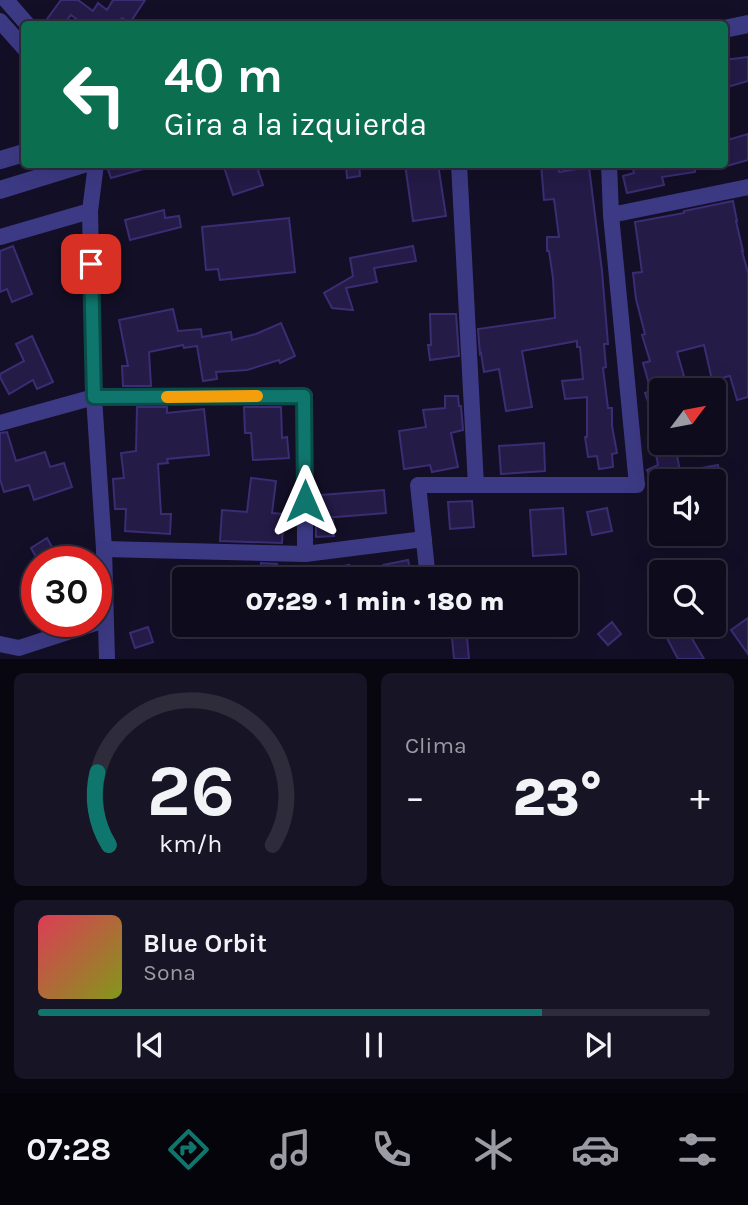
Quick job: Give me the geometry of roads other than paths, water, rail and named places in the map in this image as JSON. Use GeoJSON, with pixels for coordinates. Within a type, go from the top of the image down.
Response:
{"type":"FeatureCollection","features":[{"type":"Feature","properties":{"kind":"street"},"geometry":{"type":"LineString","coordinates":[[6,0],[24,21]]}},
{"type":"Feature","properties":{"kind":"street"},"geometry":{"type":"LineString","coordinates":[[0,21],[21,45]]}},
{"type":"Feature","properties":{"kind":"street"},"geometry":{"type":"LineString","coordinates":[[728,28],[748,24]]}},
{"type":"Feature","properties":{"kind":"street"},"geometry":{"type":"LineString","coordinates":[[0,160],[21,154]]}},
{"type":"Feature","properties":{"kind":"street"},"geometry":{"type":"LineString","coordinates":[[0,190],[75,168]]}},
{"type":"Feature","properties":{"kind":"street"},"geometry":{"type":"LineString","coordinates":[[85,168],[90,211],[94,397],[104,546]]}},
{"type":"Feature","properties":{"kind":"street"},"geometry":{"type":"LineString","coordinates":[[459,168],[477,485]]}},
{"type":"Feature","properties":{"kind":"street"},"geometry":{"type":"LineString","coordinates":[[427,567],[418,485],[637,485],[611,215],[609,168]]}},
{"type":"Feature","properties":{"kind":"street"},"geometry":{"type":"LineString","coordinates":[[611,215],[748,187]]}},
{"type":"Feature","properties":{"kind":"street"},"geometry":{"type":"LineString","coordinates":[[0,237],[90,211]]}},
{"type":"Feature","properties":{"kind":"street"},"geometry":{"type":"LineString","coordinates":[[0,423],[94,397],[304,396],[305,554]]}},
{"type":"Feature","properties":{"kind":"street"},"geometry":{"type":"LineString","coordinates":[[112,549],[305,554],[424,539]]}},
{"type":"Feature","properties":{"kind":"street"},"geometry":{"type":"LineString","coordinates":[[0,644],[19,648],[53,637]]}},
{"type":"Feature","properties":{"kind":"street"},"geometry":{"type":"LineString","coordinates":[[106,637],[107,659]]}}]}
